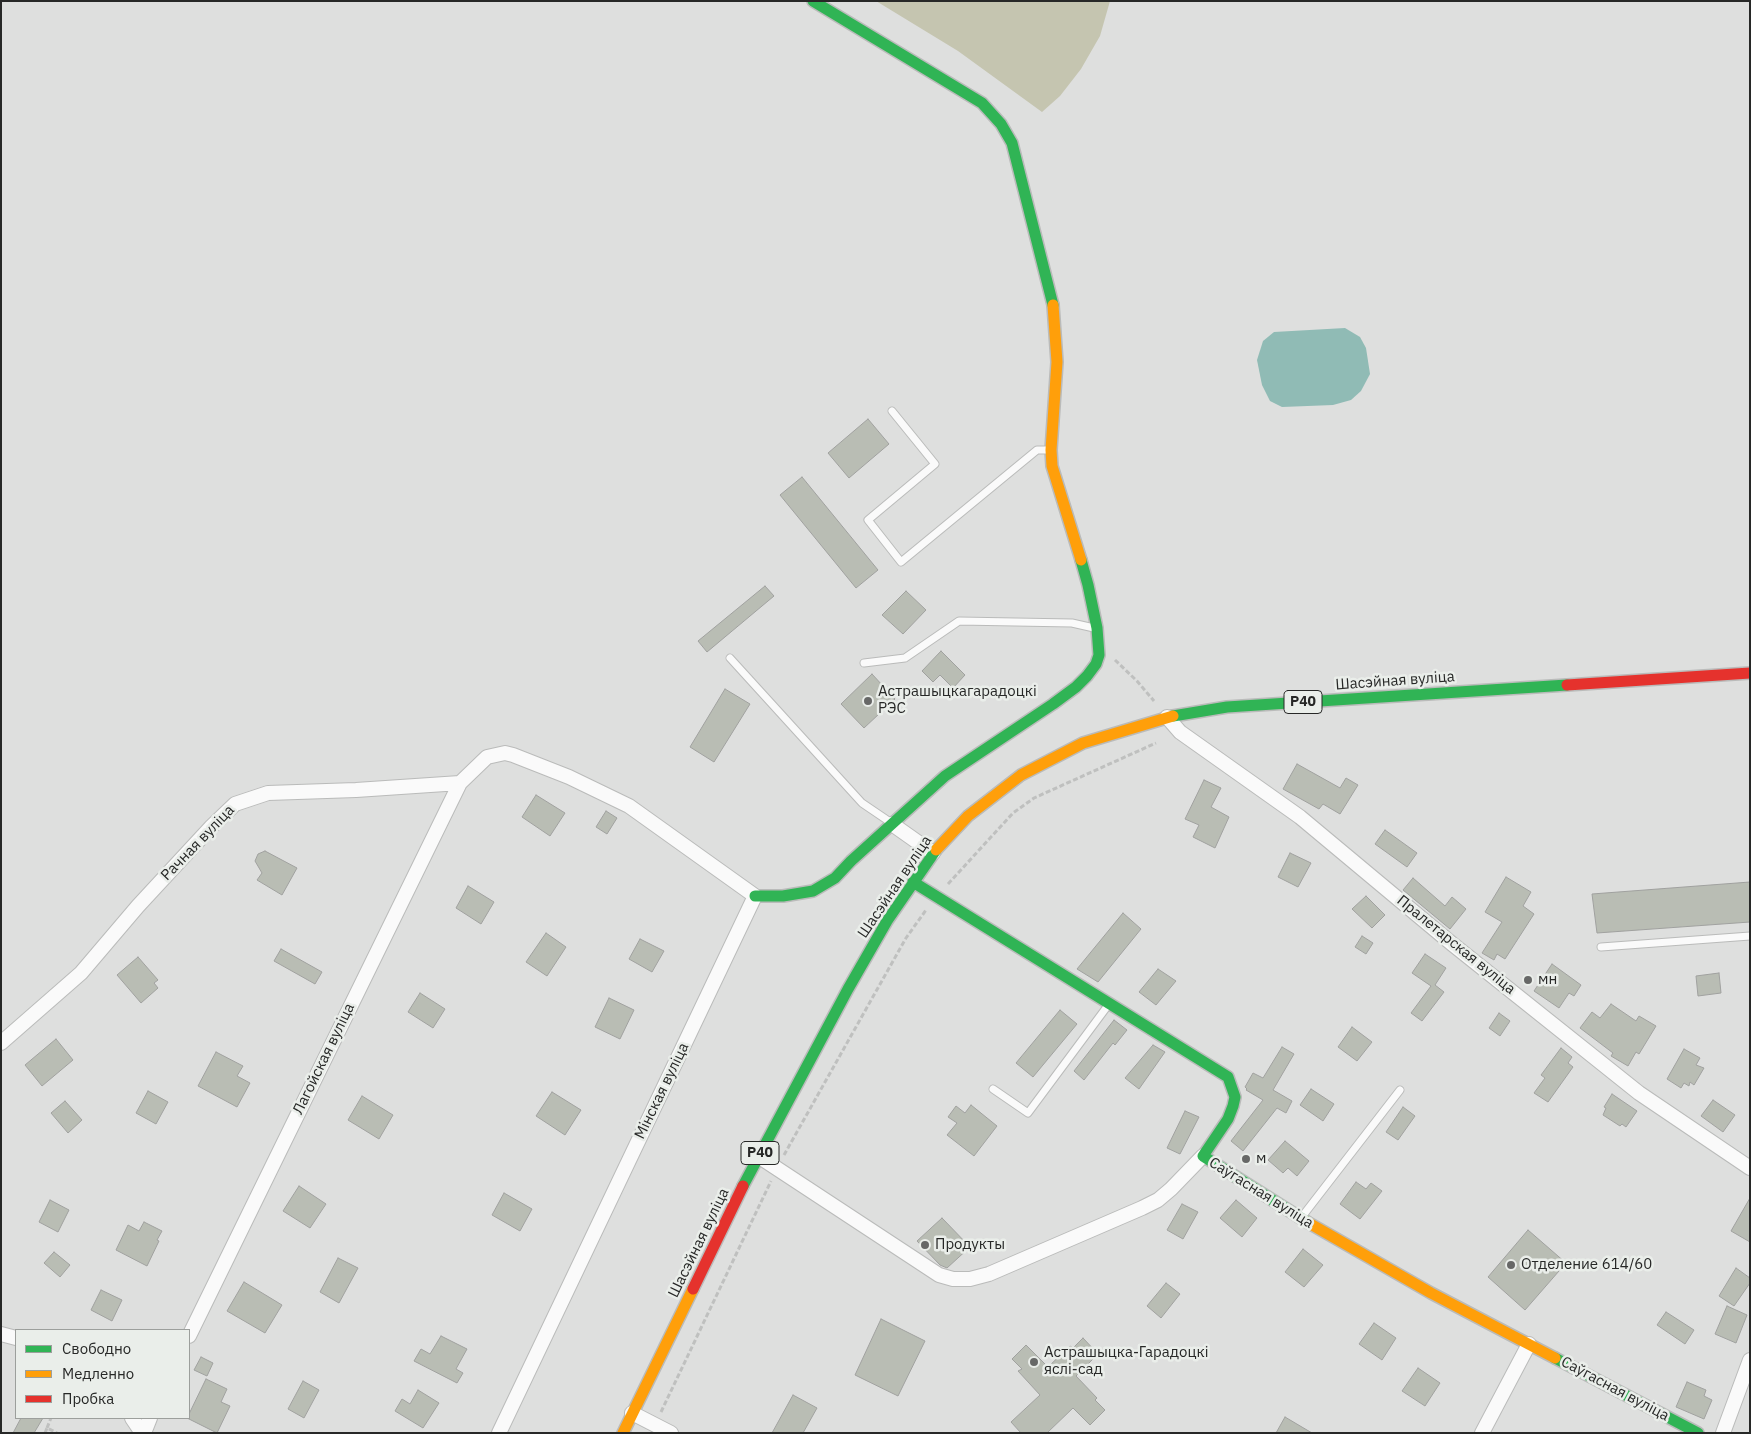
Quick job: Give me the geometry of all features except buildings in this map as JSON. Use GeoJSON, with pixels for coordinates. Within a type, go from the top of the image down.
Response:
{"type":"FeatureCollection","features":[{"type":"Feature","properties":{"kind":"street"},"geometry":{"type":"LineString","coordinates":[[755,896],[784,896],[813,891],[835,878],[945,776],[1054,704],[1076,687],[1096,664],[1099,655],[1097,628],[1088,585],[1055,480],[1051,450],[1057,362],[1053,301],[1012,144],[1001,124],[982,103],[813,1]]}},
{"type":"Feature","properties":{"kind":"street","name":"Шасэйная вуліца"},"geometry":{"type":"LineString","coordinates":[[623,1433],[758,1156],[887,921],[933,853],[968,816],[1021,775],[1083,743],[1167,717],[1227,707],[1750,672]]}},
{"type":"Feature","properties":{"kind":"street","name":"Пралетарская вуліца"},"geometry":{"type":"LineString","coordinates":[[1167,717],[1180,732],[1300,817],[1451,943],[1639,1093],[1750,1168]]}},
{"type":"Feature","properties":{"kind":"street","name":"Лагойская вуліца"},"geometry":{"type":"LineString","coordinates":[[190,1334],[460,783],[487,757],[505,753],[543,766],[629,806],[755,896]]}},
{"type":"Feature","properties":{"kind":"street","name":"Рачная вуліца"},"geometry":{"type":"LineString","coordinates":[[1,1043],[81,973],[138,906],[212,826],[235,804],[268,793],[356,790],[460,783]]}},
{"type":"Feature","properties":{"kind":"street"},"geometry":{"type":"LineString","coordinates":[[892,824],[933,853]]}},
{"type":"Feature","properties":{"kind":"street","name":"Саўгасная вуліца"},"geometry":{"type":"LineString","coordinates":[[913,882],[1228,1077],[1235,1096],[1233,1106],[1228,1119],[1203,1156],[1300,1218],[1431,1293],[1698,1433]]}},
{"type":"Feature","properties":{"kind":"street","name":"Мінская вуліца"},"geometry":{"type":"LineString","coordinates":[[499,1433],[755,896]]}},
{"type":"Feature","properties":{"kind":"street"},"geometry":{"type":"LineString","coordinates":[[758,1156],[939,1275],[954,1279],[970,1279],[989,1274],[1142,1208],[1158,1200],[1171,1189],[1203,1156]]}},
{"type":"Feature","properties":{"kind":"street"},"geometry":{"type":"LineString","coordinates":[[1,1334],[15,1338]]}},
{"type":"Feature","properties":{"kind":"street"},"geometry":{"type":"LineString","coordinates":[[1482,1433],[1529,1344]]}},
{"type":"Feature","properties":{"kind":"street"},"geometry":{"type":"LineString","coordinates":[[1723,1433],[1750,1360]]}},
{"type":"Feature","properties":{"kind":"street"},"geometry":{"type":"LineString","coordinates":[[632,1413],[671,1433]]}},
{"type":"Feature","properties":{"kind":"street"},"geometry":{"type":"LineString","coordinates":[[133,1419],[143,1433],[150,1419]]}},
{"type":"Feature","properties":{"kind":"lane"},"geometry":{"type":"LineString","coordinates":[[892,411],[935,464],[868,520],[901,562],[1037,450],[1051,450]]}},
{"type":"Feature","properties":{"kind":"lane"},"geometry":{"type":"LineString","coordinates":[[864,662],[905,658],[959,621],[1072,623],[1097,628]]}},
{"type":"Feature","properties":{"kind":"lane"},"geometry":{"type":"LineString","coordinates":[[730,658],[862,803],[892,824]]}},
{"type":"Feature","properties":{"kind":"lane"},"geometry":{"type":"LineString","coordinates":[[1601,947],[1750,936]]}},
{"type":"Feature","properties":{"kind":"lane"},"geometry":{"type":"LineString","coordinates":[[993,1089],[1028,1113],[1109,1004]]}},
{"type":"Feature","properties":{"kind":"lane"},"geometry":{"type":"LineString","coordinates":[[1300,1218],[1400,1090]]}},
{"type":"Feature","properties":{"kind":"path"},"geometry":{"type":"LineString","coordinates":[[1098,644],[1138,681],[1167,717]]}},
{"type":"Feature","properties":{"kind":"path"},"geometry":{"type":"LineString","coordinates":[[655,1424],[777,1167],[906,938],[936,897],[1013,813],[1034,798],[1180,732]]}},
{"type":"Feature","properties":{"kind":"path"},"geometry":{"type":"LineString","coordinates":[[45,1433],[51,1419]]}},
{"type":"Feature","properties":{"kind":"path"},"geometry":{"type":"LineString","coordinates":[[47,1428],[57,1433]]}},
{"type":"Feature","properties":{"kind":"green space"},"geometry":{"type":"Polygon","coordinates":[[[876,1],[1110,1],[1100,36],[1081,69],[1060,96],[1042,112],[958,51],[876,1]]]}},
{"type":"Feature","properties":{"kind":"water"},"geometry":{"type":"Polygon","coordinates":[[[1345,328],[1360,337],[1366,348],[1370,374],[1361,391],[1351,400],[1333,405],[1282,407],[1270,401],[1262,385],[1257,360],[1263,341],[1274,332],[1345,328]]]}},
{"type":"Feature","properties":{"kind":"traffic: fast"},"geometry":{"type":"LineString","coordinates":[[813,1],[982,103],[1001,124],[1012,143],[1053,305]]}},
{"type":"Feature","properties":{"kind":"traffic: fast"},"geometry":{"type":"LineString","coordinates":[[755,896],[783,896],[813,891],[835,878],[851,861],[945,776],[1053,704],[1087,676],[1096,664],[1099,655],[1097,628],[1081,560]]}},
{"type":"Feature","properties":{"kind":"traffic: fast"},"geometry":{"type":"LineString","coordinates":[[1173,716],[1227,707],[1567,685]]}},
{"type":"Feature","properties":{"kind":"traffic: fast"},"geometry":{"type":"LineString","coordinates":[[743,1186],[848,989],[887,921],[936,850]]}},
{"type":"Feature","properties":{"kind":"traffic: fast"},"geometry":{"type":"LineString","coordinates":[[913,882],[1228,1077],[1235,1097],[1233,1106],[1228,1119],[1203,1156],[1307,1222]]}},
{"type":"Feature","properties":{"kind":"traffic: fast"},"geometry":{"type":"LineString","coordinates":[[1555,1358],[1698,1433]]}},
{"type":"Feature","properties":{"kind":"traffic: slow"},"geometry":{"type":"LineString","coordinates":[[1053,305],[1057,362],[1051,450],[1052,466],[1081,560]]}},
{"type":"Feature","properties":{"kind":"traffic: slow"},"geometry":{"type":"LineString","coordinates":[[936,850],[968,816],[1021,775],[1083,743],[1173,716]]}},
{"type":"Feature","properties":{"kind":"traffic: slow"},"geometry":{"type":"LineString","coordinates":[[1307,1222],[1431,1293],[1555,1358]]}},
{"type":"Feature","properties":{"kind":"traffic: slow"},"geometry":{"type":"LineString","coordinates":[[623,1433],[693,1289]]}},
{"type":"Feature","properties":{"kind":"traffic: jam"},"geometry":{"type":"LineString","coordinates":[[1567,685],[1750,673]]}},
{"type":"Feature","properties":{"kind":"traffic: jam"},"geometry":{"type":"LineString","coordinates":[[693,1289],[743,1186]]}},
{"type":"Feature","properties":{"kind":"place","name":"Астрашыцкагарадоцкі РЭС"},"geometry":{"type":"Point","coordinates":[868,701]}},
{"type":"Feature","properties":{"kind":"place","name":"мн"},"geometry":{"type":"Point","coordinates":[1528,980]}},
{"type":"Feature","properties":{"kind":"place","name":"м"},"geometry":{"type":"Point","coordinates":[1246,1159]}},
{"type":"Feature","properties":{"kind":"place","name":"Продукты"},"geometry":{"type":"Point","coordinates":[925,1245]}},
{"type":"Feature","properties":{"kind":"place","name":"Отделение 614/60"},"geometry":{"type":"Point","coordinates":[1511,1265]}},
{"type":"Feature","properties":{"kind":"place","name":"Астрашыцка-Гарадоцкі яслі-сад"},"geometry":{"type":"Point","coordinates":[1034,1362]}}]}
